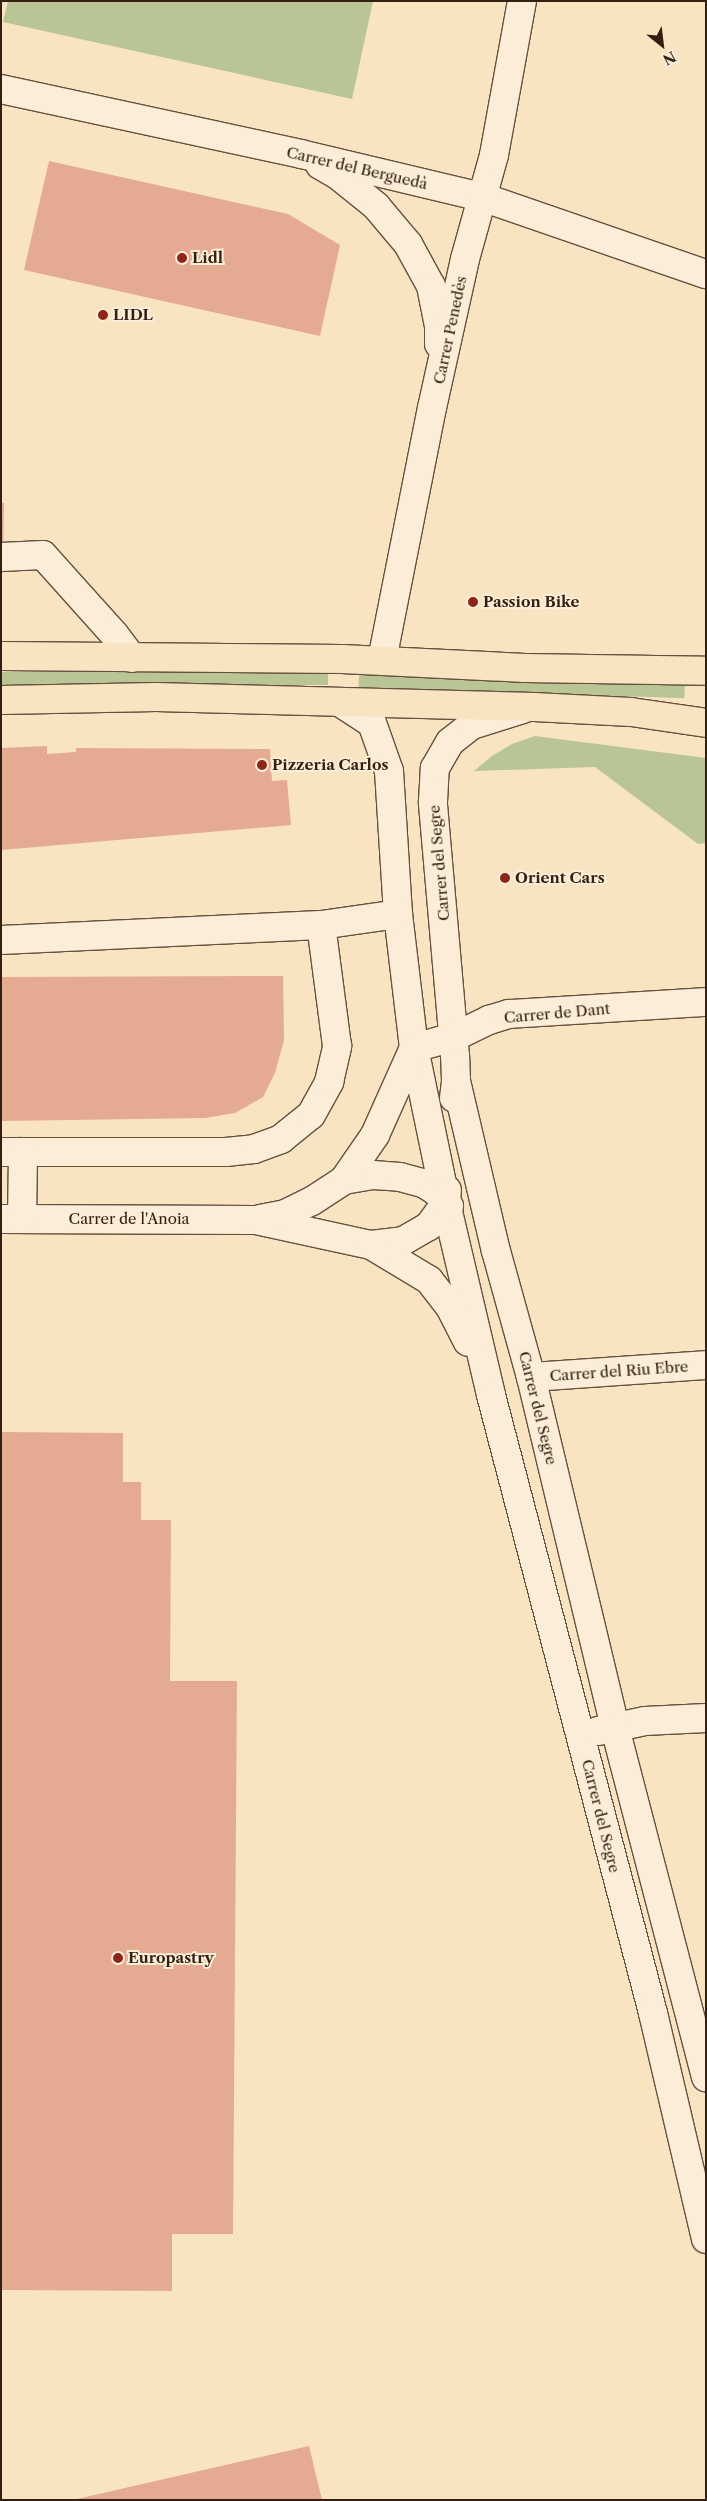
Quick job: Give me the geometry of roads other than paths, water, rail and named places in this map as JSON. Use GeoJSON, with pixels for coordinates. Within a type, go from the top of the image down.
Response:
{"type":"FeatureCollection","features":[{"type":"Feature","properties":{"kind":"main road"},"geometry":{"type":"LineString","coordinates":[[1,656],[243,657],[382,660],[525,668],[706,671]]}},
{"type":"Feature","properties":{"kind":"main road"},"geometry":{"type":"LineString","coordinates":[[1,700],[156,698],[534,707],[631,712],[706,722]]}},
{"type":"Feature","properties":{"kind":"street","name":"Carrer Penedès"},"geometry":{"type":"LineString","coordinates":[[382,660],[465,259],[494,155],[522,1]]}},
{"type":"Feature","properties":{"kind":"street","name":"Carrer del Berguedà"},"geometry":{"type":"LineString","coordinates":[[1,89],[301,154],[482,198],[706,274]]}},
{"type":"Feature","properties":{"kind":"street"},"geometry":{"type":"LineString","coordinates":[[301,154],[339,176],[376,206],[418,259],[431,286],[439,326],[438,385]]}},
{"type":"Feature","properties":{"kind":"street"},"geometry":{"type":"LineString","coordinates":[[1,556],[43,555],[114,634],[132,658]]}},
{"type":"Feature","properties":{"kind":"street","name":"Carrer del Segre"},"geometry":{"type":"LineString","coordinates":[[341,703],[372,723],[389,771],[398,914],[414,1048],[446,1204],[491,1395],[653,2012],[706,2239]]}},
{"type":"Feature","properties":{"kind":"street","name":"Carrer del Segre"},"geometry":{"type":"LineString","coordinates":[[446,1204],[449,1138],[456,1080],[454,1037],[432,802],[435,768],[450,742],[472,725],[492,717],[534,707]]}},
{"type":"Feature","properties":{"kind":"street"},"geometry":{"type":"LineString","coordinates":[[1,940],[321,925],[398,914]]}},
{"type":"Feature","properties":{"kind":"street"},"geometry":{"type":"LineString","coordinates":[[12,1219],[12,1152],[226,1152],[254,1149],[281,1139],[311,1115],[329,1082],[337,1046],[321,925]]}},
{"type":"Feature","properties":{"kind":"street","name":"Carrer de Dant"},"geometry":{"type":"LineString","coordinates":[[414,1048],[454,1037],[489,1020],[510,1014],[706,1002]]}},
{"type":"Feature","properties":{"kind":"street"},"geometry":{"type":"LineString","coordinates":[[344,1180],[375,1136],[414,1048]]}},
{"type":"Feature","properties":{"kind":"street","name":"Carrer del Segre"},"geometry":{"type":"LineString","coordinates":[[456,1080],[496,1251],[531,1377],[616,1728],[706,2077]]}},
{"type":"Feature","properties":{"kind":"street","name":"Carrer del Segre"},"geometry":{"type":"LineString","coordinates":[[344,1180],[373,1175],[400,1177],[423,1183],[436,1191],[446,1204],[461,1215],[473,1232],[482,1258],[516,1321]]}},
{"type":"Feature","properties":{"kind":"street","name":"Carrer de l'Anoia"},"geometry":{"type":"LineString","coordinates":[[12,1219],[256,1220],[285,1214],[312,1201],[344,1180]]}},
{"type":"Feature","properties":{"kind":"street"},"geometry":{"type":"LineString","coordinates":[[371,1245],[403,1241],[429,1226],[446,1204]]}},
{"type":"Feature","properties":{"kind":"street","name":"Carrer de l'Anoia"},"geometry":{"type":"LineString","coordinates":[[256,1220],[371,1245]]}},
{"type":"Feature","properties":{"kind":"street","name":"Carrer del Segre"},"geometry":{"type":"LineString","coordinates":[[371,1245],[429,1280],[450,1307],[491,1395]]}},
{"type":"Feature","properties":{"kind":"street","name":"Carrer del Riu Ebre"},"geometry":{"type":"LineString","coordinates":[[531,1377],[706,1365]]}},
{"type":"Feature","properties":{"kind":"street"},"geometry":{"type":"LineString","coordinates":[[581,1735],[645,1721],[706,1718]]}},
{"type":"Feature","properties":{"kind":"place","name":"Lidl"},"geometry":{"type":"Point","coordinates":[182,258]}},
{"type":"Feature","properties":{"kind":"place","name":"LIDL"},"geometry":{"type":"Point","coordinates":[103,315]}},
{"type":"Feature","properties":{"kind":"place","name":"Passion Bike"},"geometry":{"type":"Point","coordinates":[473,602]}},
{"type":"Feature","properties":{"kind":"place","name":"Pizzeria Carlos"},"geometry":{"type":"Point","coordinates":[262,765]}},
{"type":"Feature","properties":{"kind":"place","name":"Orient Cars"},"geometry":{"type":"Point","coordinates":[505,878]}},
{"type":"Feature","properties":{"kind":"place","name":"Europastry"},"geometry":{"type":"Point","coordinates":[118,1958]}}]}
